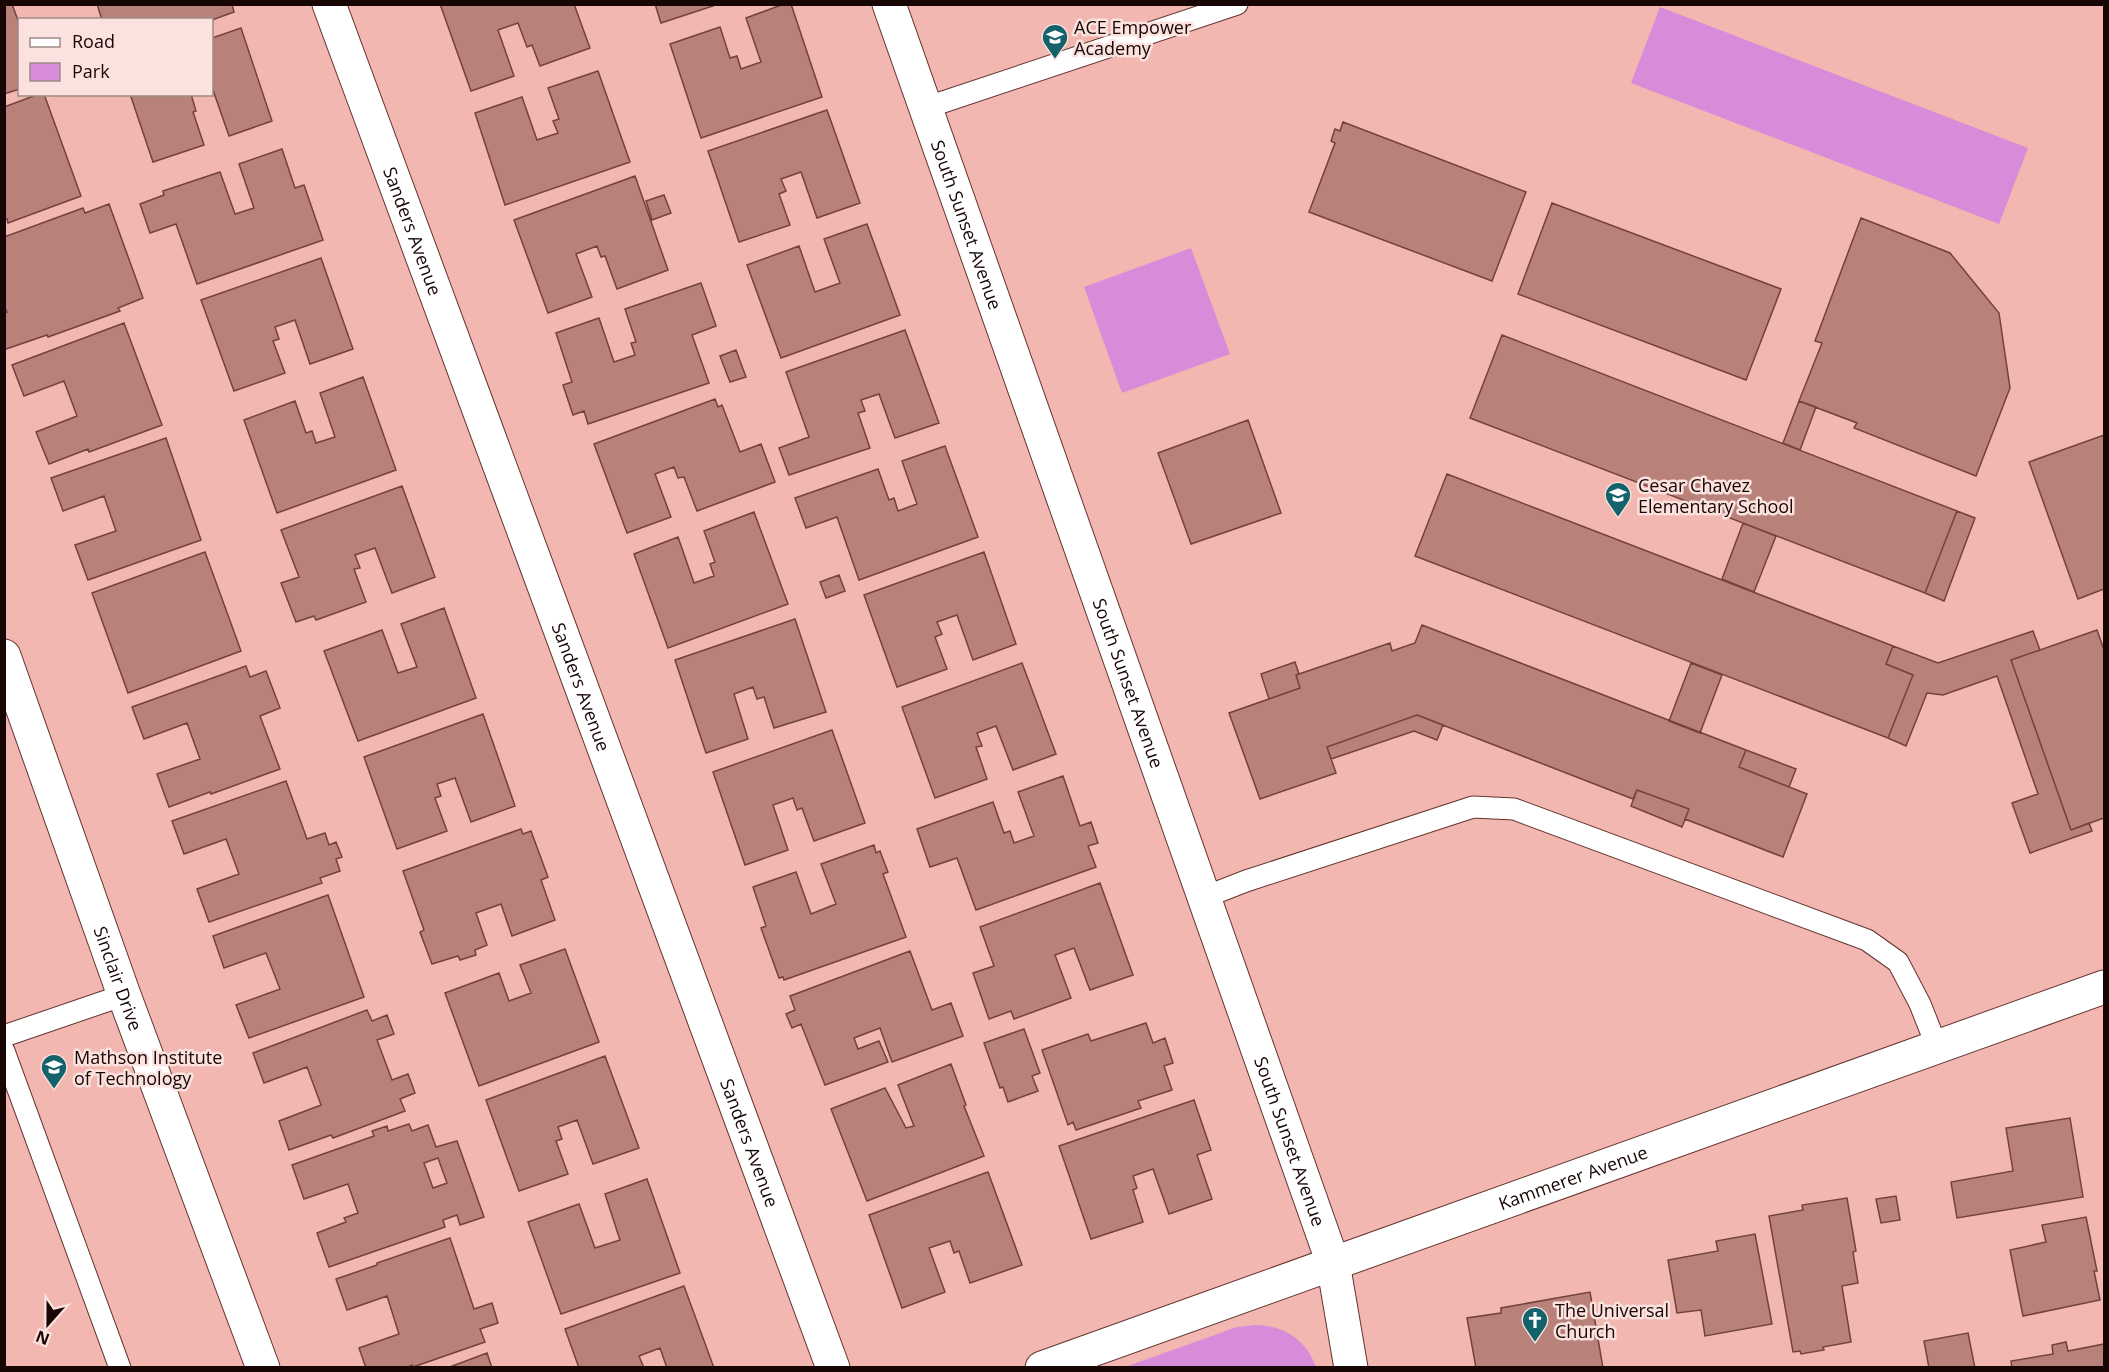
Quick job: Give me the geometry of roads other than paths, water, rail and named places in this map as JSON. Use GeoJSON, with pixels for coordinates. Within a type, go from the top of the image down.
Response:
{"type":"FeatureCollection","features":[{"type":"Feature","properties":{"kind":"street","name":"Sanders Avenue"},"geometry":{"type":"LineString","coordinates":[[329,4],[833,1368]]}},
{"type":"Feature","properties":{"kind":"street","name":"South Sunset Avenue"},"geometry":{"type":"LineString","coordinates":[[889,4],[1333,1263],[1351,1368]]}},
{"type":"Feature","properties":{"kind":"street","name":"Sinclair Drive"},"geometry":{"type":"LineString","coordinates":[[4,656],[124,995],[263,1368]]}},
{"type":"Feature","properties":{"kind":"street","name":"Kammerer Avenue"},"geometry":{"type":"LineString","coordinates":[[1042,1368],[2104,987]]}},
{"type":"Feature","properties":{"kind":"lane"},"geometry":{"type":"LineString","coordinates":[[925,108],[1237,4]]}},
{"type":"Feature","properties":{"kind":"lane"},"geometry":{"type":"LineString","coordinates":[[1204,897],[1246,881],[1473,807],[1514,809],[1867,940],[1898,962],[1920,1004],[1937,1047]]}},
{"type":"Feature","properties":{"kind":"lane"},"geometry":{"type":"LineString","coordinates":[[4,1036],[124,995]]}},
{"type":"Feature","properties":{"kind":"lane"},"geometry":{"type":"LineString","coordinates":[[4,1051],[120,1368]]}},
{"type":"Feature","properties":{"kind":"place","name":"ACE Empower Academy"},"geometry":{"type":"Point","coordinates":[1055,60]}},
{"type":"Feature","properties":{"kind":"place","name":"Cesar Chavez Elementary School"},"geometry":{"type":"Point","coordinates":[1618,518]}},
{"type":"Feature","properties":{"kind":"place","name":"Mathson Institute of Technology"},"geometry":{"type":"Point","coordinates":[54,1090]}},
{"type":"Feature","properties":{"kind":"place","name":"The Universal Church"},"geometry":{"type":"Point","coordinates":[1535,1343]}}]}
